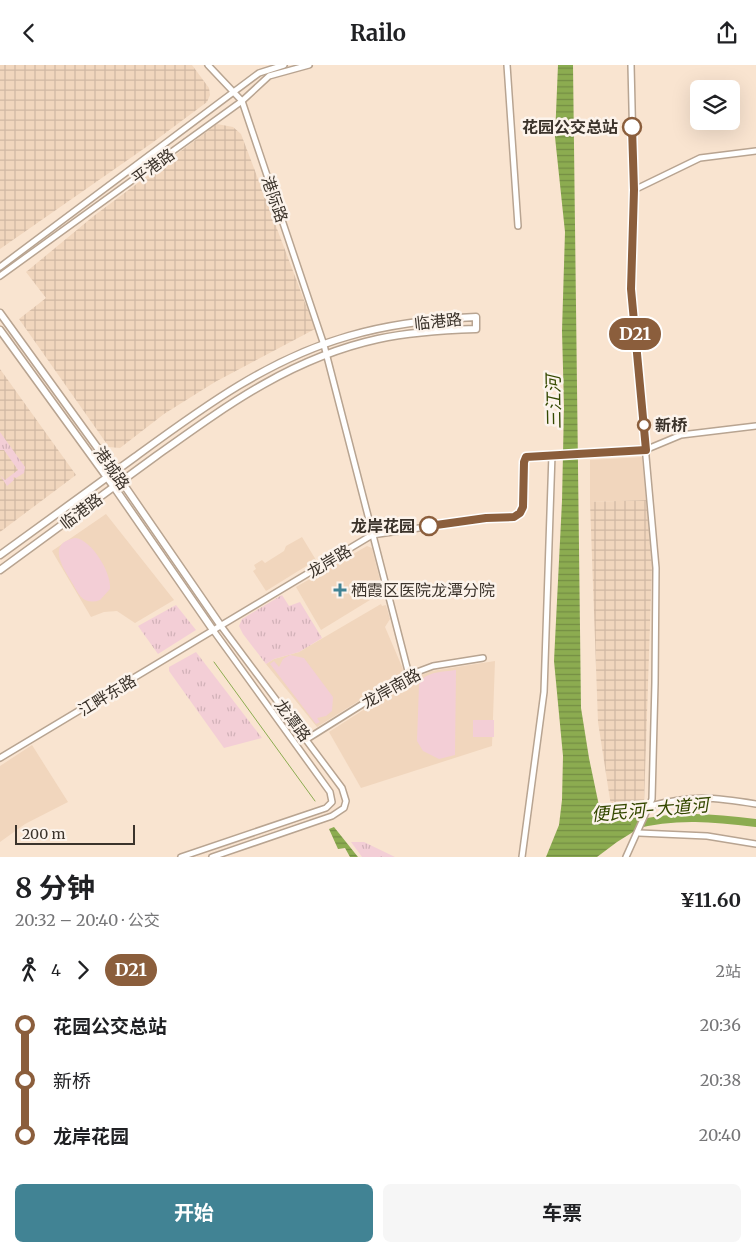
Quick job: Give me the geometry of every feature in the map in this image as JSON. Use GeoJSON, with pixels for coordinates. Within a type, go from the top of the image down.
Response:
{"type":"FeatureCollection","features":[{"type":"Feature","properties":{"kind":"main road","name":"港城路"},"geometry":{"type":"LineString","coordinates":[[0,313],[115,471],[221,626]]}},
{"type":"Feature","properties":{"kind":"main road","name":"临港路"},"geometry":{"type":"LineString","coordinates":[[0,555],[213,400],[269,367],[324,345],[375,329],[440,319],[476,317],[476,329],[377,339],[325,357],[264,382],[222,409],[0,570]]}},
{"type":"Feature","properties":{"kind":"main road","name":"港城路"},"geometry":{"type":"LineString","coordinates":[[0,330],[114,487],[213,630]]}},
{"type":"Feature","properties":{"kind":"street","name":"港际路"},"geometry":{"type":"LineString","coordinates":[[208,65],[242,101],[324,345],[325,357],[409,675]]}},
{"type":"Feature","properties":{"kind":"street","name":"平港路"},"geometry":{"type":"LineString","coordinates":[[0,267],[235,93],[259,73],[284,65]]}},
{"type":"Feature","properties":{"kind":"street","name":"平港路"},"geometry":{"type":"LineString","coordinates":[[0,276],[242,101],[269,76],[309,65]]}},
{"type":"Feature","properties":{"kind":"street"},"geometry":{"type":"LineString","coordinates":[[507,65],[518,226]]}},
{"type":"Feature","properties":{"kind":"street"},"geometry":{"type":"LineString","coordinates":[[626,857],[650,808],[654,712],[656,569],[631,289],[634,190],[631,65]]}},
{"type":"Feature","properties":{"kind":"street"},"geometry":{"type":"LineString","coordinates":[[634,190],[700,157],[756,151]]}},
{"type":"Feature","properties":{"kind":"street"},"geometry":{"type":"LineString","coordinates":[[522,857],[544,692],[552,454],[646,450],[681,435],[756,426]]}},
{"type":"Feature","properties":{"kind":"street","name":"龙岸路"},"geometry":{"type":"LineString","coordinates":[[213,630],[372,535],[486,518],[514,517],[520,513],[523,507],[524,462],[526,457],[552,454]]}},
{"type":"Feature","properties":{"kind":"street","name":"龙潭路"},"geometry":{"type":"LineString","coordinates":[[212,857],[332,816],[344,808],[345,794],[307,739],[221,626]]}},
{"type":"Feature","properties":{"kind":"street","name":"龙潭路"},"geometry":{"type":"LineString","coordinates":[[181,857],[326,808],[332,802],[330,792],[213,630]]}},
{"type":"Feature","properties":{"kind":"street","name":"江畔东路"},"geometry":{"type":"LineString","coordinates":[[0,759],[213,630]]}},
{"type":"Feature","properties":{"kind":"street","name":"龙岸南路"},"geometry":{"type":"LineString","coordinates":[[307,739],[409,675],[433,666],[483,658]]}},
{"type":"Feature","properties":{"kind":"street"},"geometry":{"type":"LineString","coordinates":[[650,808],[699,797],[712,797],[756,804]]}},
{"type":"Feature","properties":{"kind":"street"},"geometry":{"type":"LineString","coordinates":[[639,831],[707,836],[756,843]]}},
{"type":"Feature","properties":{"kind":"shaded area"},"geometry":{"type":"Polygon","coordinates":[[[0,65],[192,65],[209,88],[210,95],[207,102],[152,143],[0,249],[0,65]]]}},
{"type":"Feature","properties":{"kind":"shaded area"},"geometry":{"type":"Polygon","coordinates":[[[558,65],[573,65],[581,708],[602,820],[616,821],[642,816],[641,827],[597,857],[546,857],[559,825],[562,800],[563,756],[554,661],[562,501],[564,406],[562,331],[565,232],[555,137],[558,65]]]}},
{"type":"Feature","properties":{"kind":"shaded area"},"geometry":{"type":"Polygon","coordinates":[[[217,124],[233,127],[241,134],[315,329],[215,382],[164,414],[120,448],[109,447],[19,319],[46,298],[26,272],[95,215],[217,124]]]}},
{"type":"Feature","properties":{"kind":"shaded area"},"geometry":{"type":"Polygon","coordinates":[[[0,369],[76,475],[0,532],[0,369]]]}},
{"type":"Feature","properties":{"kind":"shaded area"},"geometry":{"type":"Polygon","coordinates":[[[642,457],[646,500],[590,502],[590,460],[642,457]]]}},
{"type":"Feature","properties":{"kind":"shaded area"},"geometry":{"type":"Polygon","coordinates":[[[646,500],[652,565],[644,804],[611,806],[598,722],[590,502],[646,500]]]}},
{"type":"Feature","properties":{"kind":"shaded area"},"geometry":{"type":"Polygon","coordinates":[[[106,514],[174,600],[135,623],[117,611],[104,612],[91,617],[52,551],[106,514]]]}},
{"type":"Feature","properties":{"kind":"shaded area"},"geometry":{"type":"Polygon","coordinates":[[[302,537],[316,560],[266,591],[253,571],[256,569],[254,565],[262,560],[265,563],[284,551],[286,546],[302,537]]]}},
{"type":"Feature","properties":{"kind":"shaded area","name":"栖霞区医院龙潭分院"},"geometry":{"type":"Polygon","coordinates":[[[367,546],[372,548],[383,592],[321,630],[296,587],[367,546]]]}},
{"type":"Feature","properties":{"kind":"shaded area"},"geometry":{"type":"Polygon","coordinates":[[[381,604],[382,606],[386,605],[390,619],[385,627],[403,669],[402,674],[317,727],[266,664],[274,659],[299,652],[381,604]]]}},
{"type":"Feature","properties":{"kind":"shaded area"},"geometry":{"type":"Polygon","coordinates":[[[495,661],[492,746],[361,788],[329,732],[410,680],[431,671],[495,661]]]}},
{"type":"Feature","properties":{"kind":"shaded area"},"geometry":{"type":"Polygon","coordinates":[[[32,745],[68,802],[25,824],[0,842],[0,766],[32,745]]]}},
{"type":"Feature","properties":{"kind":"shaded area"},"geometry":{"type":"Polygon","coordinates":[[[334,827],[358,857],[350,857],[345,848],[338,849],[329,829],[334,827]]]}},
{"type":"Feature","properties":{"kind":"green space"},"geometry":{"type":"Polygon","coordinates":[[[0,432],[25,467],[24,473],[16,478],[13,477],[14,480],[7,486],[0,475],[5,480],[18,470],[4,450],[0,450],[0,432]]]}},
{"type":"Feature","properties":{"kind":"green space"},"geometry":{"type":"Polygon","coordinates":[[[75,538],[88,544],[94,550],[108,574],[110,589],[100,600],[85,600],[77,591],[61,562],[59,550],[61,545],[75,538]]]}},
{"type":"Feature","properties":{"kind":"green space"},"geometry":{"type":"Polygon","coordinates":[[[282,595],[289,606],[300,602],[322,638],[299,652],[274,659],[266,664],[239,626],[242,619],[282,595]]]}},
{"type":"Feature","properties":{"kind":"green space"},"geometry":{"type":"Polygon","coordinates":[[[176,605],[196,630],[158,654],[138,626],[176,605]]]}},
{"type":"Feature","properties":{"kind":"green space"},"geometry":{"type":"Polygon","coordinates":[[[196,652],[262,738],[224,748],[169,671],[169,667],[196,652]]]}},
{"type":"Feature","properties":{"kind":"green space"},"geometry":{"type":"Polygon","coordinates":[[[290,655],[304,658],[333,697],[332,711],[326,716],[317,718],[320,722],[316,724],[270,664],[274,661],[279,667],[283,659],[290,655]]]}},
{"type":"Feature","properties":{"kind":"green space"},"geometry":{"type":"Polygon","coordinates":[[[456,670],[455,755],[439,759],[423,751],[417,741],[419,685],[421,680],[429,675],[456,670]]]}},
{"type":"Feature","properties":{"kind":"green space"},"geometry":{"type":"Polygon","coordinates":[[[473,720],[494,720],[494,737],[473,737],[473,720]]]}},
{"type":"Feature","properties":{"kind":"green space"},"geometry":{"type":"Polygon","coordinates":[[[351,842],[364,842],[395,857],[362,857],[351,842]]]}},
{"type":"Feature","properties":{"kind":"waterway"},"geometry":{"type":"LineString","coordinates":[[214,662],[315,801]]}},
{"type":"Feature","properties":{"kind":"waterway","name":"便民河-大道河"},"geometry":{"type":"LineString","coordinates":[[635,825],[680,818],[756,823]]}},
{"type":"Feature","properties":{"kind":"bus line","name":"D21"},"geometry":{"type":"LineString","coordinates":[[429,526],[486,518],[514,517],[520,513],[523,507],[524,462],[526,457],[646,450],[631,289],[634,190],[632,127]]}},
{"type":"Feature","properties":{"kind":"place","name":"花园公交总站"},"geometry":{"type":"Point","coordinates":[632,127]}},
{"type":"Feature","properties":{"kind":"place","name":"新桥"},"geometry":{"type":"Point","coordinates":[644,425]}},
{"type":"Feature","properties":{"kind":"place","name":"龙岸花园"},"geometry":{"type":"Point","coordinates":[429,526]}},
{"type":"Feature","properties":{"kind":"place","name":"栖霞区医院龙潭分院"},"geometry":{"type":"Point","coordinates":[340,590]}},
{"type":"Feature","properties":{"kind":"water label","name":"三江河"},"geometry":{"type":"Point","coordinates":[554,402]}}]}
